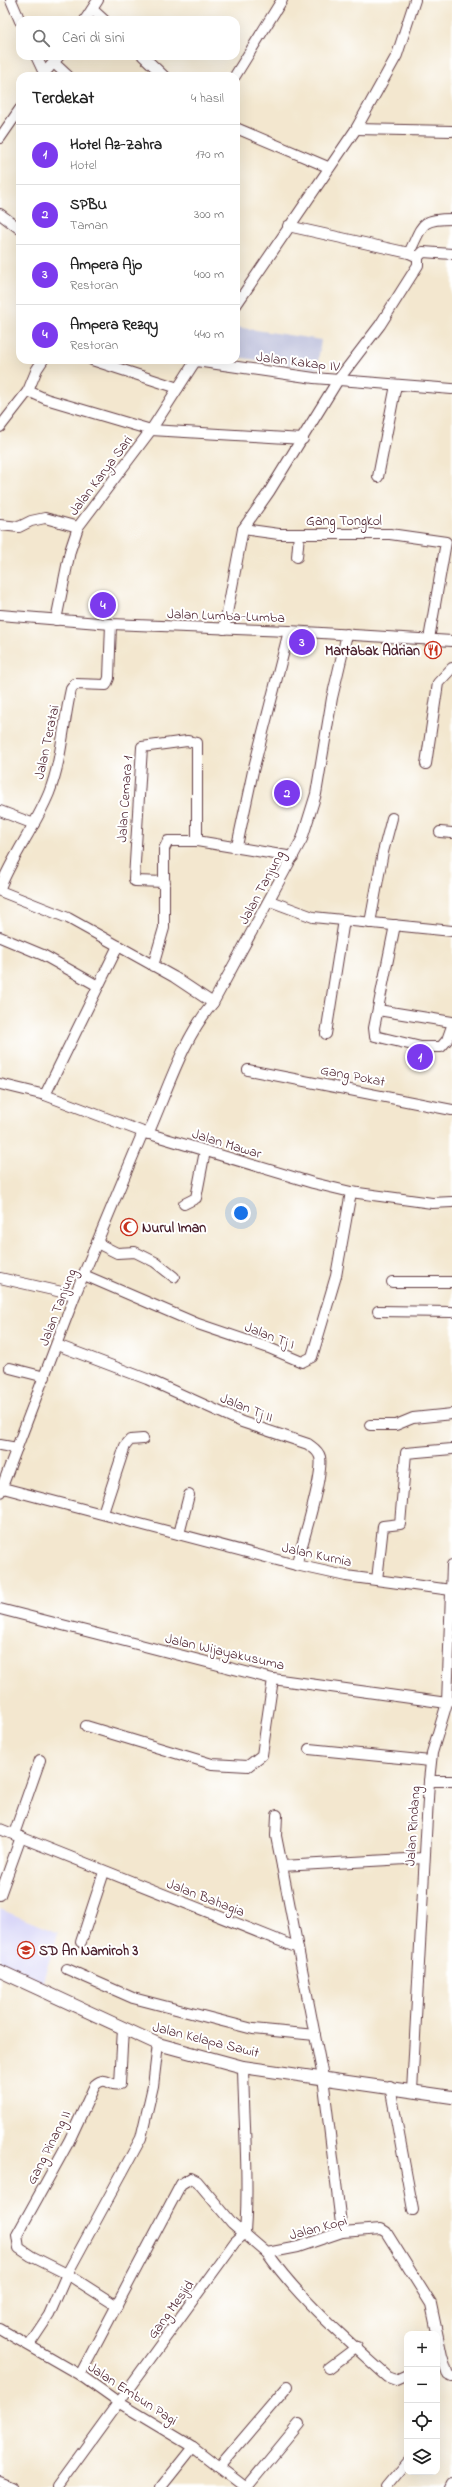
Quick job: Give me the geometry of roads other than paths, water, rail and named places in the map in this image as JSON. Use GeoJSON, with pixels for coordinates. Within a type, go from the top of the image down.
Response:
{"type":"FeatureCollection","features":[{"type":"Feature","properties":{"kind":"main road","name":"Jalan Kelapa Sawit"},"geometry":{"type":"LineString","coordinates":[[0,1971],[158,2044],[243,2067],[390,2086],[452,2097]]}},
{"type":"Feature","properties":{"kind":"street"},"geometry":{"type":"LineString","coordinates":[[11,0],[18,16]]}},
{"type":"Feature","properties":{"kind":"street"},"geometry":{"type":"LineString","coordinates":[[88,16],[98,0]]}},
{"type":"Feature","properties":{"kind":"street"},"geometry":{"type":"LineString","coordinates":[[237,72],[282,0]]}},
{"type":"Feature","properties":{"kind":"street"},"geometry":{"type":"LineString","coordinates":[[240,299],[328,167],[356,129],[397,55],[416,0]]}},
{"type":"Feature","properties":{"kind":"street"},"geometry":{"type":"LineString","coordinates":[[93,10],[100,16]]}},
{"type":"Feature","properties":{"kind":"street"},"geometry":{"type":"LineString","coordinates":[[38,60],[42,72]]}},
{"type":"Feature","properties":{"kind":"street"},"geometry":{"type":"LineString","coordinates":[[45,72],[55,60]]}},
{"type":"Feature","properties":{"kind":"street"},"geometry":{"type":"LineString","coordinates":[[57,60],[65,72]]}},
{"type":"Feature","properties":{"kind":"street"},"geometry":{"type":"LineString","coordinates":[[147,60],[160,72]]}},
{"type":"Feature","properties":{"kind":"street"},"geometry":{"type":"LineString","coordinates":[[0,138],[16,114]]}},
{"type":"Feature","properties":{"kind":"street"},"geometry":{"type":"LineString","coordinates":[[356,129],[452,131]]}},
{"type":"Feature","properties":{"kind":"street"},"geometry":{"type":"LineString","coordinates":[[240,130],[328,167]]}},
{"type":"Feature","properties":{"kind":"street"},"geometry":{"type":"LineString","coordinates":[[0,214],[16,226]]}},
{"type":"Feature","properties":{"kind":"street"},"geometry":{"type":"LineString","coordinates":[[224,629],[243,529],[303,439],[338,380],[380,325],[412,276],[418,265],[413,255],[425,223],[431,219],[452,219]]}},
{"type":"Feature","properties":{"kind":"street"},"geometry":{"type":"LineString","coordinates":[[288,226],[413,255],[423,252],[452,254]]}},
{"type":"Feature","properties":{"kind":"street"},"geometry":{"type":"LineString","coordinates":[[0,427],[28,391],[36,369],[40,364]]}},
{"type":"Feature","properties":{"kind":"street"},"geometry":{"type":"LineString","coordinates":[[104,364],[178,388]]}},
{"type":"Feature","properties":{"kind":"street","name":"Jalan Karya Sari"},"geometry":{"type":"LineString","coordinates":[[56,620],[70,552],[78,527],[151,430],[193,364]]}},
{"type":"Feature","properties":{"kind":"street","name":"Jalan Kakap IV"},"geometry":{"type":"LineString","coordinates":[[224,364],[338,380],[452,389]]}},
{"type":"Feature","properties":{"kind":"street"},"geometry":{"type":"LineString","coordinates":[[378,477],[396,385]]}},
{"type":"Feature","properties":{"kind":"street"},"geometry":{"type":"LineString","coordinates":[[28,391],[46,399],[151,430],[303,439]]}},
{"type":"Feature","properties":{"kind":"street"},"geometry":{"type":"LineString","coordinates":[[0,525],[19,527],[31,521],[45,518],[78,527]]}},
{"type":"Feature","properties":{"kind":"street","name":"Gang Tongkol"},"geometry":{"type":"LineString","coordinates":[[243,529],[299,534],[390,534],[449,542],[429,639]]}},
{"type":"Feature","properties":{"kind":"street"},"geometry":{"type":"LineString","coordinates":[[297,558],[299,534]]}},
{"type":"Feature","properties":{"kind":"street","name":"Jalan Lumba-Lumba"},"geometry":{"type":"LineString","coordinates":[[0,615],[111,624],[289,631],[452,641]]}},
{"type":"Feature","properties":{"kind":"street","name":"Jalan Teratai"},"geometry":{"type":"LineString","coordinates":[[0,888],[4,869],[34,824],[49,793],[61,753],[71,689],[75,684],[106,685],[109,678],[111,624]]}},
{"type":"Feature","properties":{"kind":"street"},"geometry":{"type":"LineString","coordinates":[[238,846],[253,771],[289,631]]}},
{"type":"Feature","properties":{"kind":"street","name":"Jalan Tanjung"},"geometry":{"type":"LineString","coordinates":[[2,1490],[75,1295],[184,1047],[200,1018],[213,1003],[270,901],[302,839],[316,794],[332,698],[347,634]]}},
{"type":"Feature","properties":{"kind":"street"},"geometry":{"type":"LineString","coordinates":[[426,764],[438,684],[452,668]]}},
{"type":"Feature","properties":{"kind":"street","name":"Jalan Cemara 1"},"geometry":{"type":"LineString","coordinates":[[165,882],[136,881],[134,879],[142,747],[188,741],[197,743],[197,840]]}},
{"type":"Feature","properties":{"kind":"street"},"geometry":{"type":"LineString","coordinates":[[0,811],[34,824]]}},
{"type":"Feature","properties":{"kind":"street"},"geometry":{"type":"LineString","coordinates":[[370,923],[382,852],[392,818]]}},
{"type":"Feature","properties":{"kind":"street"},"geometry":{"type":"LineString","coordinates":[[440,832],[452,833]]}},
{"type":"Feature","properties":{"kind":"street"},"geometry":{"type":"LineString","coordinates":[[154,966],[164,928],[164,849],[168,841],[197,840],[238,846],[293,857]]}},
{"type":"Feature","properties":{"kind":"street"},"geometry":{"type":"LineString","coordinates":[[0,892],[68,918],[154,966],[213,1003]]}},
{"type":"Feature","properties":{"kind":"street"},"geometry":{"type":"LineString","coordinates":[[270,901],[313,917],[452,931]]}},
{"type":"Feature","properties":{"kind":"street"},"geometry":{"type":"LineString","coordinates":[[326,1034],[344,920]]}},
{"type":"Feature","properties":{"kind":"street"},"geometry":{"type":"LineString","coordinates":[[395,926],[378,1010],[375,1036],[421,1047],[441,1047],[447,1040],[452,1026]]}},
{"type":"Feature","properties":{"kind":"street"},"geometry":{"type":"LineString","coordinates":[[0,937],[43,955],[98,986]]}},
{"type":"Feature","properties":{"kind":"street"},"geometry":{"type":"LineString","coordinates":[[45,1095],[118,946]]}},
{"type":"Feature","properties":{"kind":"street"},"geometry":{"type":"LineString","coordinates":[[378,1010],[452,1022]]}},
{"type":"Feature","properties":{"kind":"street","name":"Gang Pokat"},"geometry":{"type":"LineString","coordinates":[[248,1070],[452,1110]]}},
{"type":"Feature","properties":{"kind":"street","name":"Jalan Mawar"},"geometry":{"type":"LineString","coordinates":[[0,1084],[45,1095],[146,1133],[351,1192],[432,1203],[452,1202]]}},
{"type":"Feature","properties":{"kind":"street"},"geometry":{"type":"LineString","coordinates":[[184,1204],[196,1198],[205,1151]]}},
{"type":"Feature","properties":{"kind":"street","name":"Jalan Tj I"},"geometry":{"type":"LineString","coordinates":[[84,1275],[198,1324],[269,1348],[302,1362],[312,1357],[336,1276],[351,1192]]}},
{"type":"Feature","properties":{"kind":"street"},"geometry":{"type":"LineString","coordinates":[[97,1243],[117,1253],[135,1252],[155,1262],[174,1277]]}},
{"type":"Feature","properties":{"kind":"street"},"geometry":{"type":"LineString","coordinates":[[0,1278],[75,1295]]}},
{"type":"Feature","properties":{"kind":"street"},"geometry":{"type":"LineString","coordinates":[[392,1282],[452,1282]]}},
{"type":"Feature","properties":{"kind":"street"},"geometry":{"type":"LineString","coordinates":[[378,1311],[452,1312]]}},
{"type":"Feature","properties":{"kind":"street","name":"Jalan Tj II"},"geometry":{"type":"LineString","coordinates":[[57,1344],[148,1379],[242,1422],[308,1444],[316,1449],[320,1458],[316,1489],[296,1565]]}},
{"type":"Feature","properties":{"kind":"street"},"geometry":{"type":"LineString","coordinates":[[10,1368],[45,1377]]}},
{"type":"Feature","properties":{"kind":"street"},"geometry":{"type":"LineString","coordinates":[[370,1425],[396,1425],[413,1418],[452,1414]]}},
{"type":"Feature","properties":{"kind":"street"},"geometry":{"type":"LineString","coordinates":[[103,1513],[125,1446],[130,1440],[143,1439]]}},
{"type":"Feature","properties":{"kind":"street"},"geometry":{"type":"LineString","coordinates":[[0,1445],[18,1448]]}},
{"type":"Feature","properties":{"kind":"street"},"geometry":{"type":"LineString","coordinates":[[377,1580],[383,1526],[400,1524],[406,1453],[452,1449]]}},
{"type":"Feature","properties":{"kind":"street","name":"Jalan Kurnia"},"geometry":{"type":"LineString","coordinates":[[2,1490],[103,1513],[296,1565],[377,1580],[451,1590]]}},
{"type":"Feature","properties":{"kind":"street"},"geometry":{"type":"LineString","coordinates":[[178,1534],[188,1495]]}},
{"type":"Feature","properties":{"kind":"street","name":"Jalan Rindang"},"geometry":{"type":"LineString","coordinates":[[412,2091],[430,1761],[447,1703],[452,1564]]}},
{"type":"Feature","properties":{"kind":"street","name":"Jalan Wijayakusuma"},"geometry":{"type":"LineString","coordinates":[[0,1609],[273,1679],[447,1703]]}},
{"type":"Feature","properties":{"kind":"street"},"geometry":{"type":"LineString","coordinates":[[86,1726],[212,1764],[248,1766],[262,1755],[273,1679]]}},
{"type":"Feature","properties":{"kind":"street"},"geometry":{"type":"LineString","coordinates":[[309,1749],[430,1761]]}},
{"type":"Feature","properties":{"kind":"street"},"geometry":{"type":"LineString","coordinates":[[0,1895],[40,1760]]}},
{"type":"Feature","properties":{"kind":"street"},"geometry":{"type":"LineString","coordinates":[[429,1781],[452,1781]]}},
{"type":"Feature","properties":{"kind":"street"},"geometry":{"type":"LineString","coordinates":[[277,1815],[277,1850],[282,1866],[323,2077],[342,2232]]}},
{"type":"Feature","properties":{"kind":"street","name":"Jalan Bahagia"},"geometry":{"type":"LineString","coordinates":[[0,1829],[18,1835],[104,1872],[298,1948]]}},
{"type":"Feature","properties":{"kind":"street"},"geometry":{"type":"LineString","coordinates":[[282,1866],[424,1858]]}},
{"type":"Feature","properties":{"kind":"street"},"geometry":{"type":"LineString","coordinates":[[81,1942],[104,1872]]}},
{"type":"Feature","properties":{"kind":"street"},"geometry":{"type":"LineString","coordinates":[[68,1969],[133,1998],[253,2029],[315,2035]]}},
{"type":"Feature","properties":{"kind":"street","name":"Gang Pinang II"},"geometry":{"type":"LineString","coordinates":[[67,2274],[31,2256],[20,2248],[17,2236],[69,2141],[95,2085],[100,2081],[106,2080],[118,2085],[120,2084],[123,2028]]}},
{"type":"Feature","properties":{"kind":"street"},"geometry":{"type":"LineString","coordinates":[[29,2345],[49,2315],[67,2274],[141,2138],[153,2086],[158,2044]]}},
{"type":"Feature","properties":{"kind":"street"},"geometry":{"type":"LineString","coordinates":[[243,2067],[244,2123],[248,2188],[245,2233]]}},
{"type":"Feature","properties":{"kind":"street"},"geometry":{"type":"LineString","coordinates":[[390,2086],[413,2210]]}},
{"type":"Feature","properties":{"kind":"street"},"geometry":{"type":"LineString","coordinates":[[80,2375],[181,2184],[186,2179],[192,2178],[197,2181],[232,2223],[267,2254],[277,2268],[325,2319],[388,2377],[396,2380],[404,2376]]}},
{"type":"Feature","properties":{"kind":"street","name":"Jalan Kopi"},"geometry":{"type":"LineString","coordinates":[[267,2254],[298,2247],[342,2232],[381,2229],[386,2232],[431,2304],[435,2331]]}},
{"type":"Feature","properties":{"kind":"street","name":"Gang Mesjid"},"geometry":{"type":"LineString","coordinates":[[57,2487],[235,2242],[245,2233]]}},
{"type":"Feature","properties":{"kind":"street"},"geometry":{"type":"LineString","coordinates":[[67,2274],[117,2306]]}},
{"type":"Feature","properties":{"kind":"street","name":"Jalan Embun Pagi"},"geometry":{"type":"LineString","coordinates":[[0,2329],[80,2375],[118,2402],[193,2447],[246,2487]]}},
{"type":"Feature","properties":{"kind":"street"},"geometry":{"type":"LineString","coordinates":[[329,2368],[357,2347]]}},
{"type":"Feature","properties":{"kind":"street","name":"Jalan Kopi"},"geometry":{"type":"LineString","coordinates":[[440,2360],[448,2375],[452,2377]]}},
{"type":"Feature","properties":{"kind":"street"},"geometry":{"type":"LineString","coordinates":[[219,2467],[288,2386]]}},
{"type":"Feature","properties":{"kind":"street"},"geometry":{"type":"LineString","coordinates":[[246,2487],[300,2424]]}},
{"type":"Feature","properties":{"kind":"street"},"geometry":{"type":"LineString","coordinates":[[161,2487],[193,2447]]}},
{"type":"Feature","properties":{"kind":"street"},"geometry":{"type":"LineString","coordinates":[[386,2487],[404,2466]]}},
{"type":"Feature","properties":{"kind":"street"},"geometry":{"type":"LineString","coordinates":[[0,2482],[12,2487]]}},
{"type":"Feature","properties":{"kind":"street"},"geometry":{"type":"LineString","coordinates":[[450,2487],[452,2483]]}},
{"type":"Feature","properties":{"kind":"place","name":"Ampera Rezqy"},"geometry":{"type":"Point","coordinates":[103,605]}},
{"type":"Feature","properties":{"kind":"place","name":"Ampera Ajo"},"geometry":{"type":"Point","coordinates":[302,642]}},
{"type":"Feature","properties":{"kind":"place","name":"Martabak Adrian"},"geometry":{"type":"Point","coordinates":[433,650]}},
{"type":"Feature","properties":{"kind":"place","name":"SPBU"},"geometry":{"type":"Point","coordinates":[287,793]}},
{"type":"Feature","properties":{"kind":"place","name":"Hotel Az-Zahra"},"geometry":{"type":"Point","coordinates":[420,1057]}},
{"type":"Feature","properties":{"kind":"place","name":"Nurul Iman"},"geometry":{"type":"Point","coordinates":[129,1227]}},
{"type":"Feature","properties":{"kind":"place","name":"SD An Namiroh 3"},"geometry":{"type":"Point","coordinates":[26,1950]}}]}
